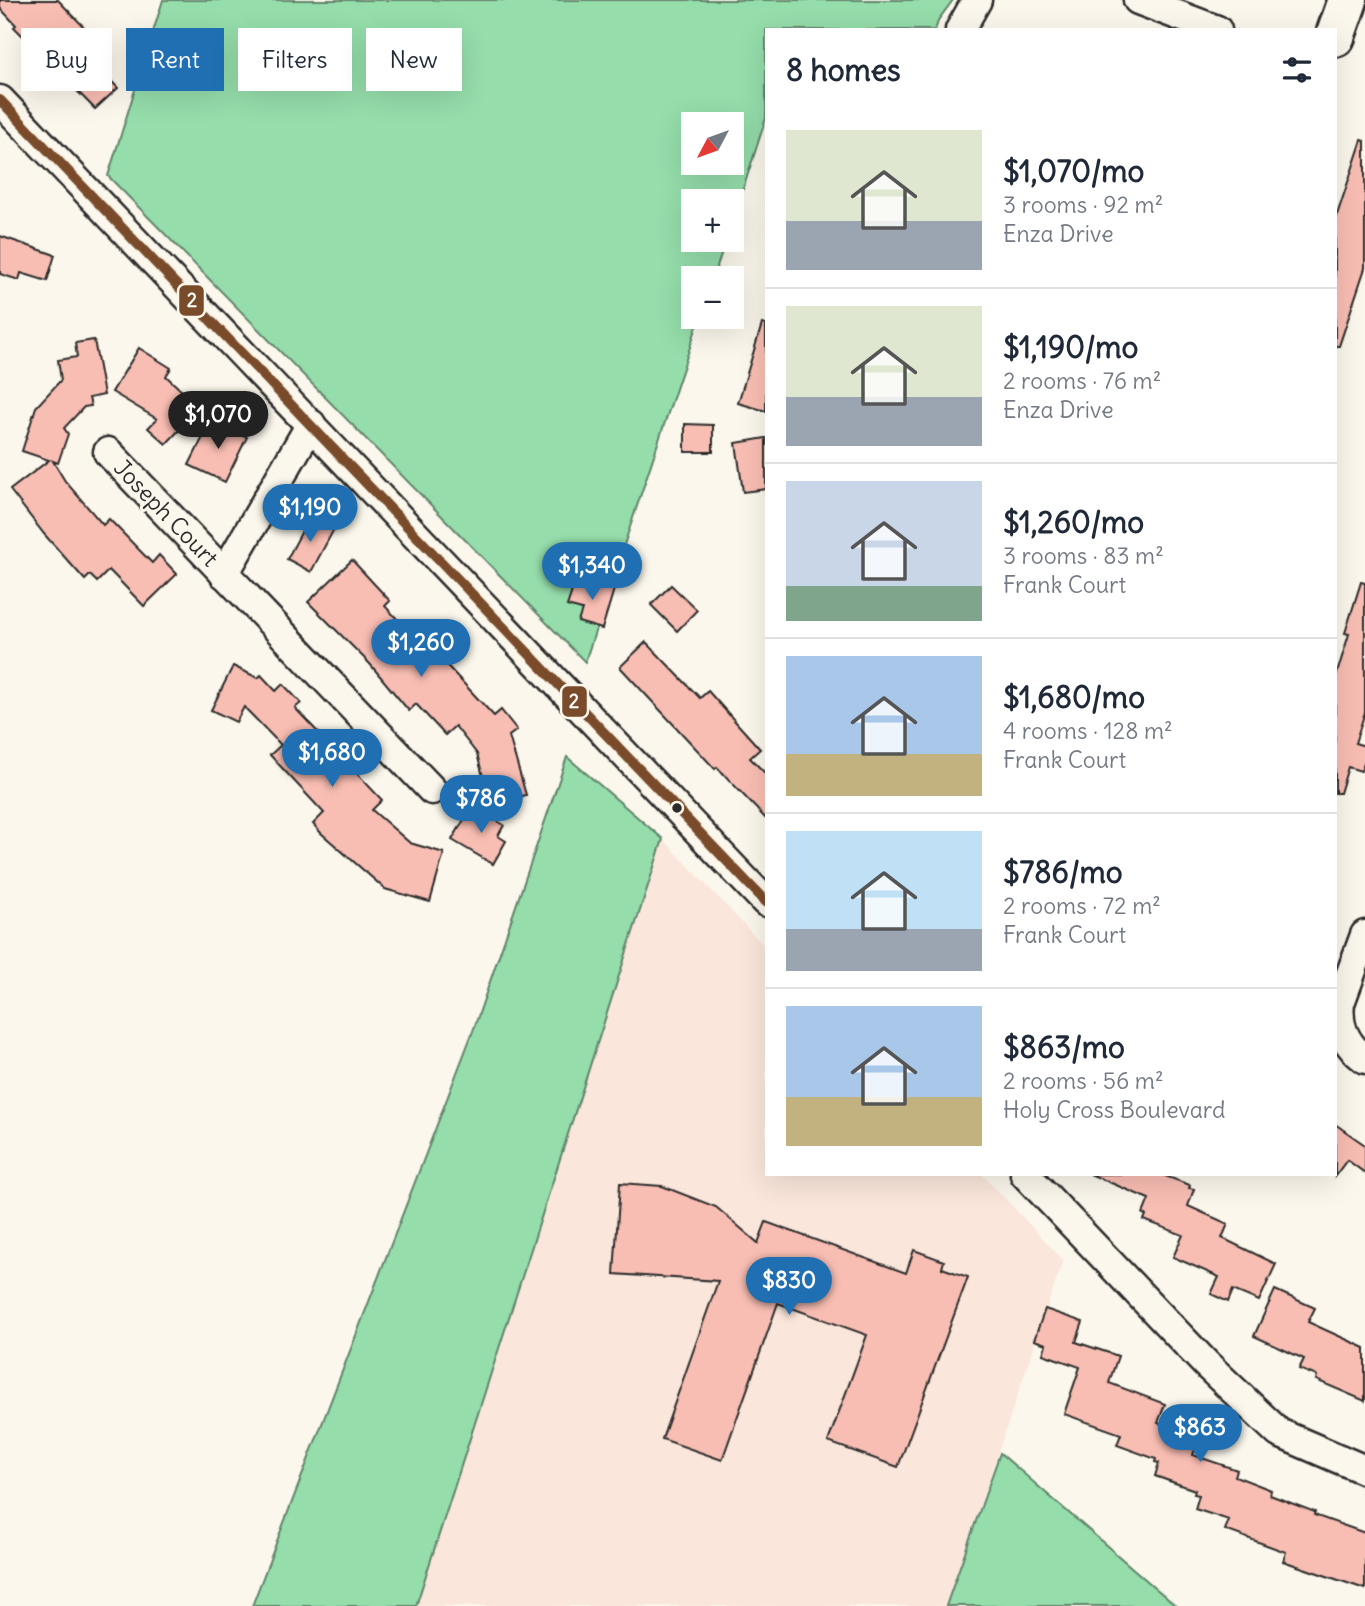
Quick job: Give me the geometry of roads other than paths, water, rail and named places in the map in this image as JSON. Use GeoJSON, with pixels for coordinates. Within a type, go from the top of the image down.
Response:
{"type":"FeatureCollection","features":[{"type":"Feature","properties":{"kind":"street"},"geometry":{"type":"LineString","coordinates":[[961,28],[976,0]]}},
{"type":"Feature","properties":{"kind":"street"},"geometry":{"type":"LineString","coordinates":[[1138,0],[1212,28]]}},
{"type":"Feature","properties":{"kind":"street"},"geometry":{"type":"LineString","coordinates":[[1337,31],[1348,0]]}},
{"type":"Feature","properties":{"kind":"street"},"geometry":{"type":"LineString","coordinates":[[2,108],[311,424],[765,901]]}},
{"type":"Feature","properties":{"kind":"street"},"geometry":{"type":"LineString","coordinates":[[224,574],[311,424]]}},
{"type":"Feature","properties":{"kind":"street","name":"Joseph Court"},"geometry":{"type":"LineString","coordinates":[[108,452],[432,790]]}},
{"type":"Feature","properties":{"kind":"street"},"geometry":{"type":"LineString","coordinates":[[1365,934],[1340,1003],[1339,1014],[1345,1038],[1355,1052],[1365,1059]]}},
{"type":"Feature","properties":{"kind":"street"},"geometry":{"type":"LineString","coordinates":[[1027,1176],[1206,1364],[1279,1433],[1365,1470]]}}]}
